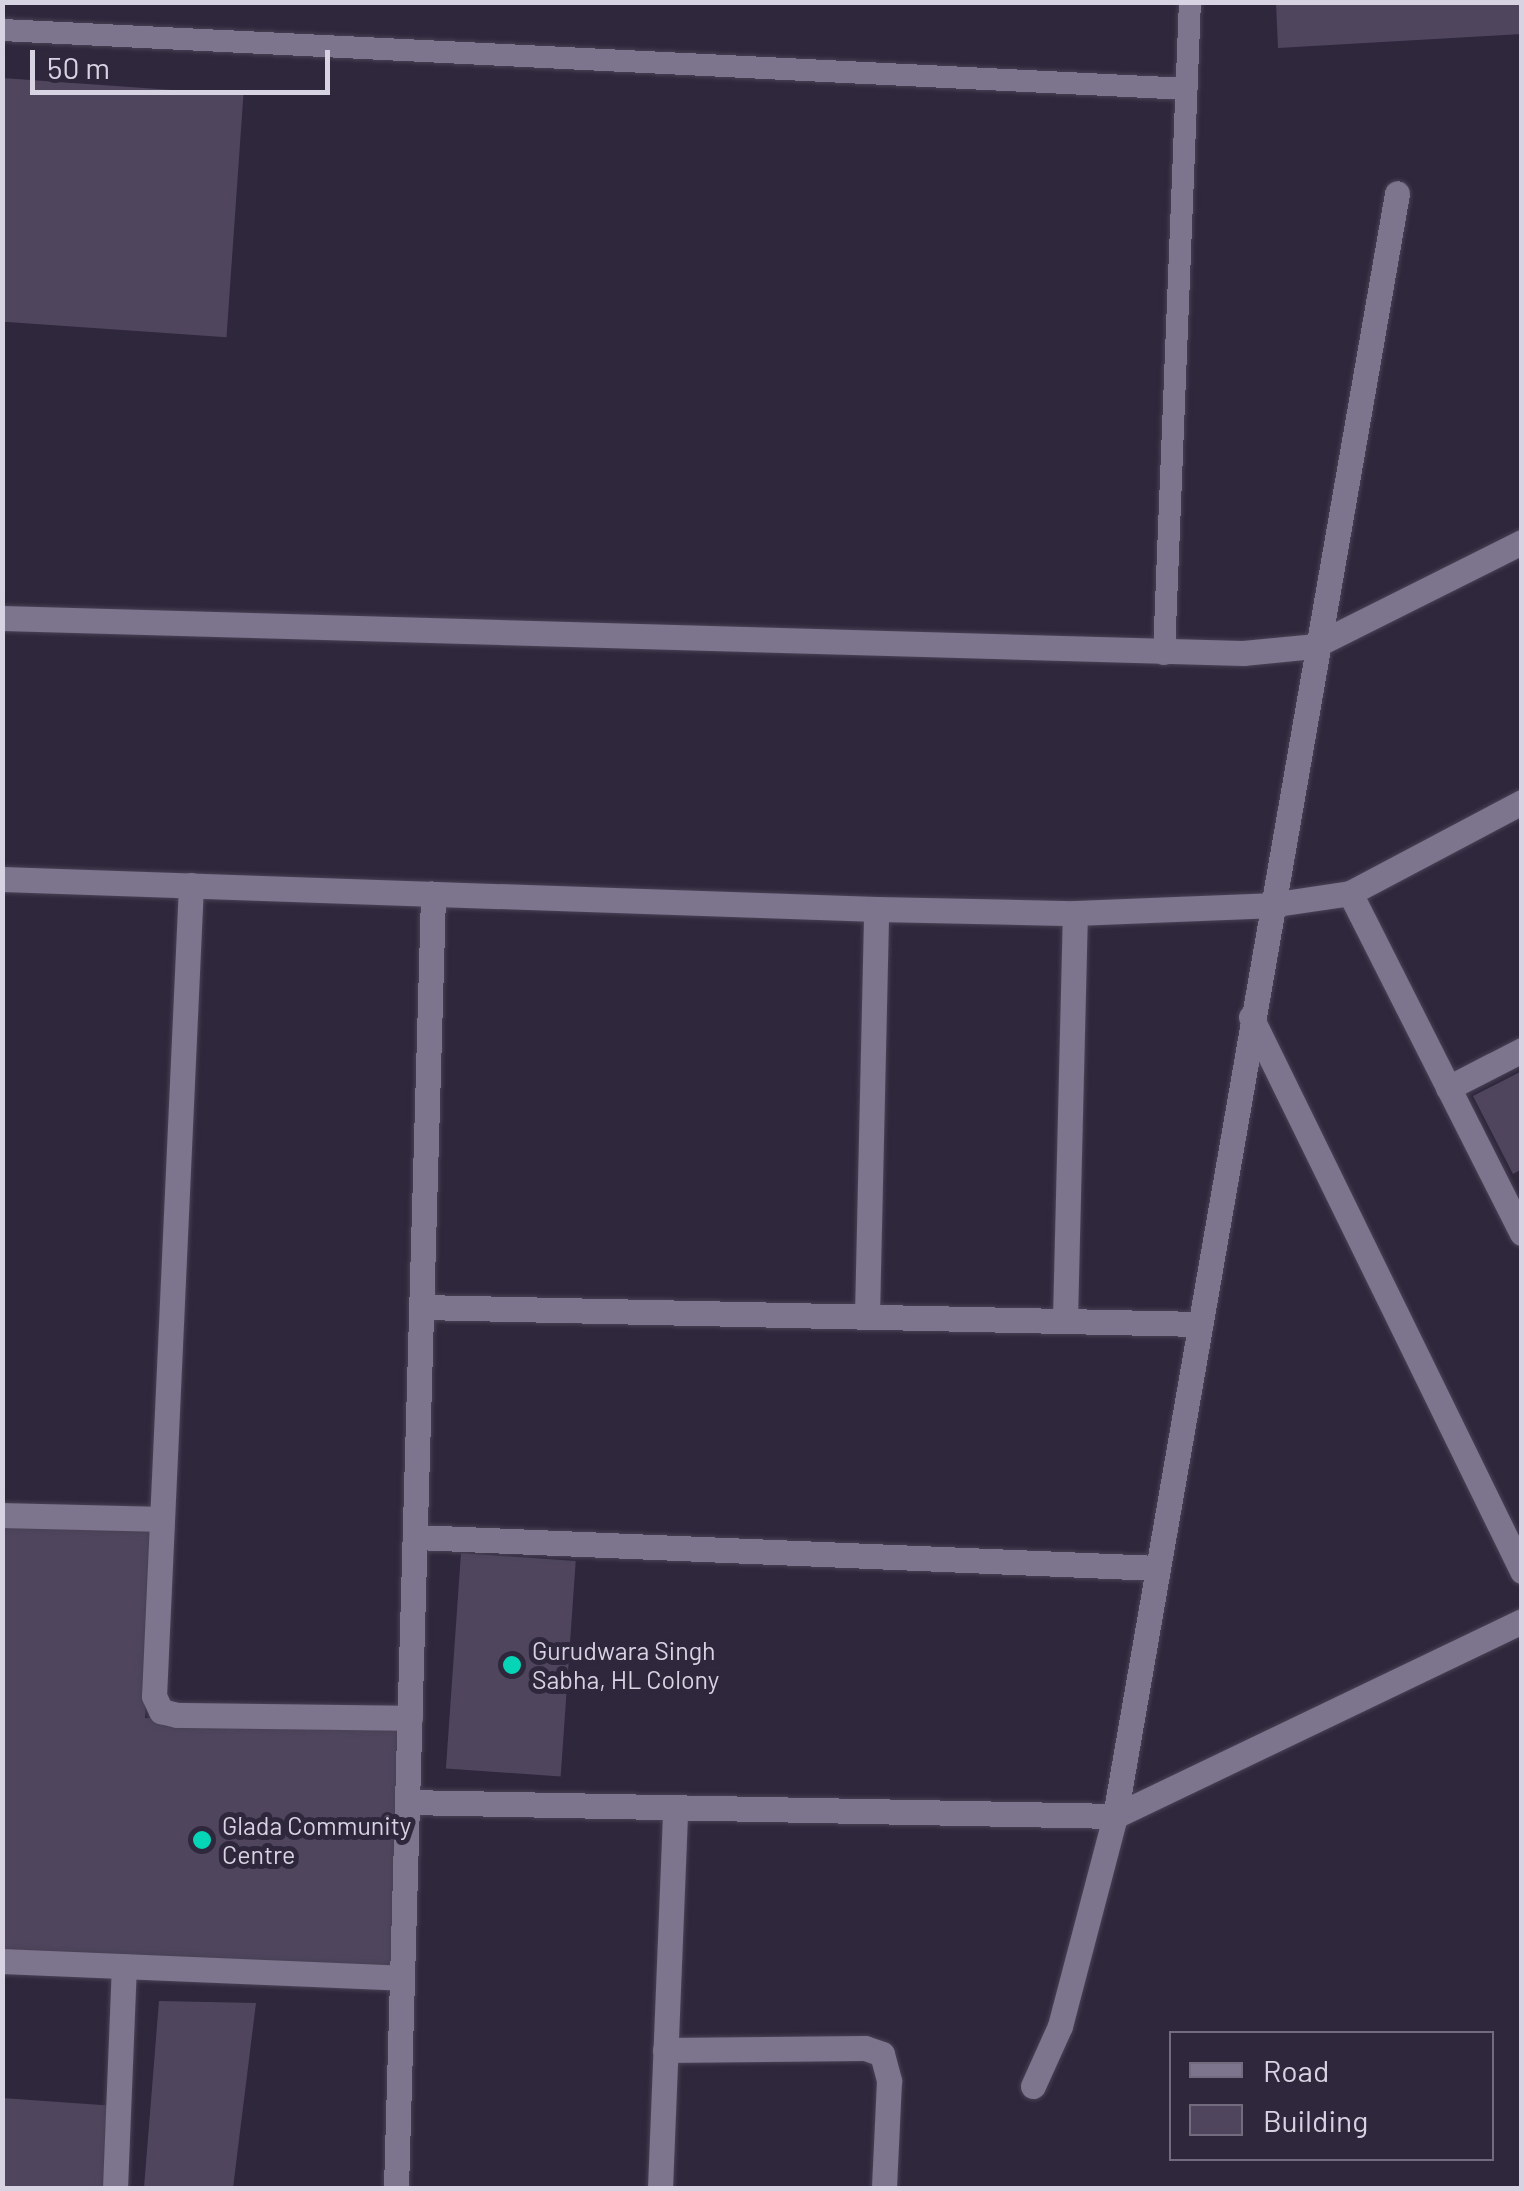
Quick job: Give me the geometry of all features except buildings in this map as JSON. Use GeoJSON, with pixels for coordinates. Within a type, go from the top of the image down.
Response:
{"type":"FeatureCollection","features":[{"type":"Feature","properties":{"kind":"street"},"geometry":{"type":"LineString","coordinates":[[1033,2086],[1060,2026],[1115,1816],[1314,646],[1397,193]]}},
{"type":"Feature","properties":{"kind":"street"},"geometry":{"type":"LineString","coordinates":[[2,618],[1164,654],[1314,646],[1522,542]]}},
{"type":"Feature","properties":{"kind":"street"},"geometry":{"type":"LineString","coordinates":[[2,879],[876,909],[1075,913],[1270,905],[1350,893],[1522,802]]}},
{"type":"Feature","properties":{"kind":"street"},"geometry":{"type":"LineString","coordinates":[[191,885],[154,1696],[160,1711],[410,1718]]}},
{"type":"Feature","properties":{"kind":"street"},"geometry":{"type":"LineString","coordinates":[[1350,893],[1521,1232]]}},
{"type":"Feature","properties":{"kind":"street"},"geometry":{"type":"LineString","coordinates":[[396,2188],[433,894]]}},
{"type":"Feature","properties":{"kind":"street"},"geometry":{"type":"LineString","coordinates":[[867,1315],[876,909]]}},
{"type":"Feature","properties":{"kind":"street"},"geometry":{"type":"LineString","coordinates":[[1065,1318],[1075,913]]}},
{"type":"Feature","properties":{"kind":"street"},"geometry":{"type":"LineString","coordinates":[[1252,1017],[1522,1571]]}},
{"type":"Feature","properties":{"kind":"street"},"geometry":{"type":"LineString","coordinates":[[1448,1088],[1522,1050]]}},
{"type":"Feature","properties":{"kind":"street"},"geometry":{"type":"LineString","coordinates":[[421,1307],[1065,1318],[1199,1324]]}},
{"type":"Feature","properties":{"kind":"street"},"geometry":{"type":"LineString","coordinates":[[2,1515],[162,1519]]}},
{"type":"Feature","properties":{"kind":"street"},"geometry":{"type":"LineString","coordinates":[[415,1536],[1157,1568]]}},
{"type":"Feature","properties":{"kind":"street"},"geometry":{"type":"LineString","coordinates":[[407,1802],[1115,1816],[1522,1621]]}},
{"type":"Feature","properties":{"kind":"street"},"geometry":{"type":"LineString","coordinates":[[660,2188],[674,1808]]}},
{"type":"Feature","properties":{"kind":"street"},"geometry":{"type":"LineString","coordinates":[[2,1961],[402,1978]]}},
{"type":"Feature","properties":{"kind":"street"},"geometry":{"type":"LineString","coordinates":[[115,2188],[124,1966]]}},
{"type":"Feature","properties":{"kind":"street"},"geometry":{"type":"LineString","coordinates":[[665,2050],[865,2048],[882,2054],[889,2081],[884,2188]]}},
{"type":"Feature","properties":{"kind":"lane"},"geometry":{"type":"LineString","coordinates":[[1164,654],[1190,2]]}},
{"type":"Feature","properties":{"kind":"lane"},"geometry":{"type":"LineString","coordinates":[[2,30],[1186,88]]}},
{"type":"Feature","properties":{"kind":"place","name":"Gurudwara Singh Sabha, HL Colony"},"geometry":{"type":"Point","coordinates":[512,1665]}},
{"type":"Feature","properties":{"kind":"place","name":"Glada Community Centre"},"geometry":{"type":"Point","coordinates":[202,1840]}}]}
